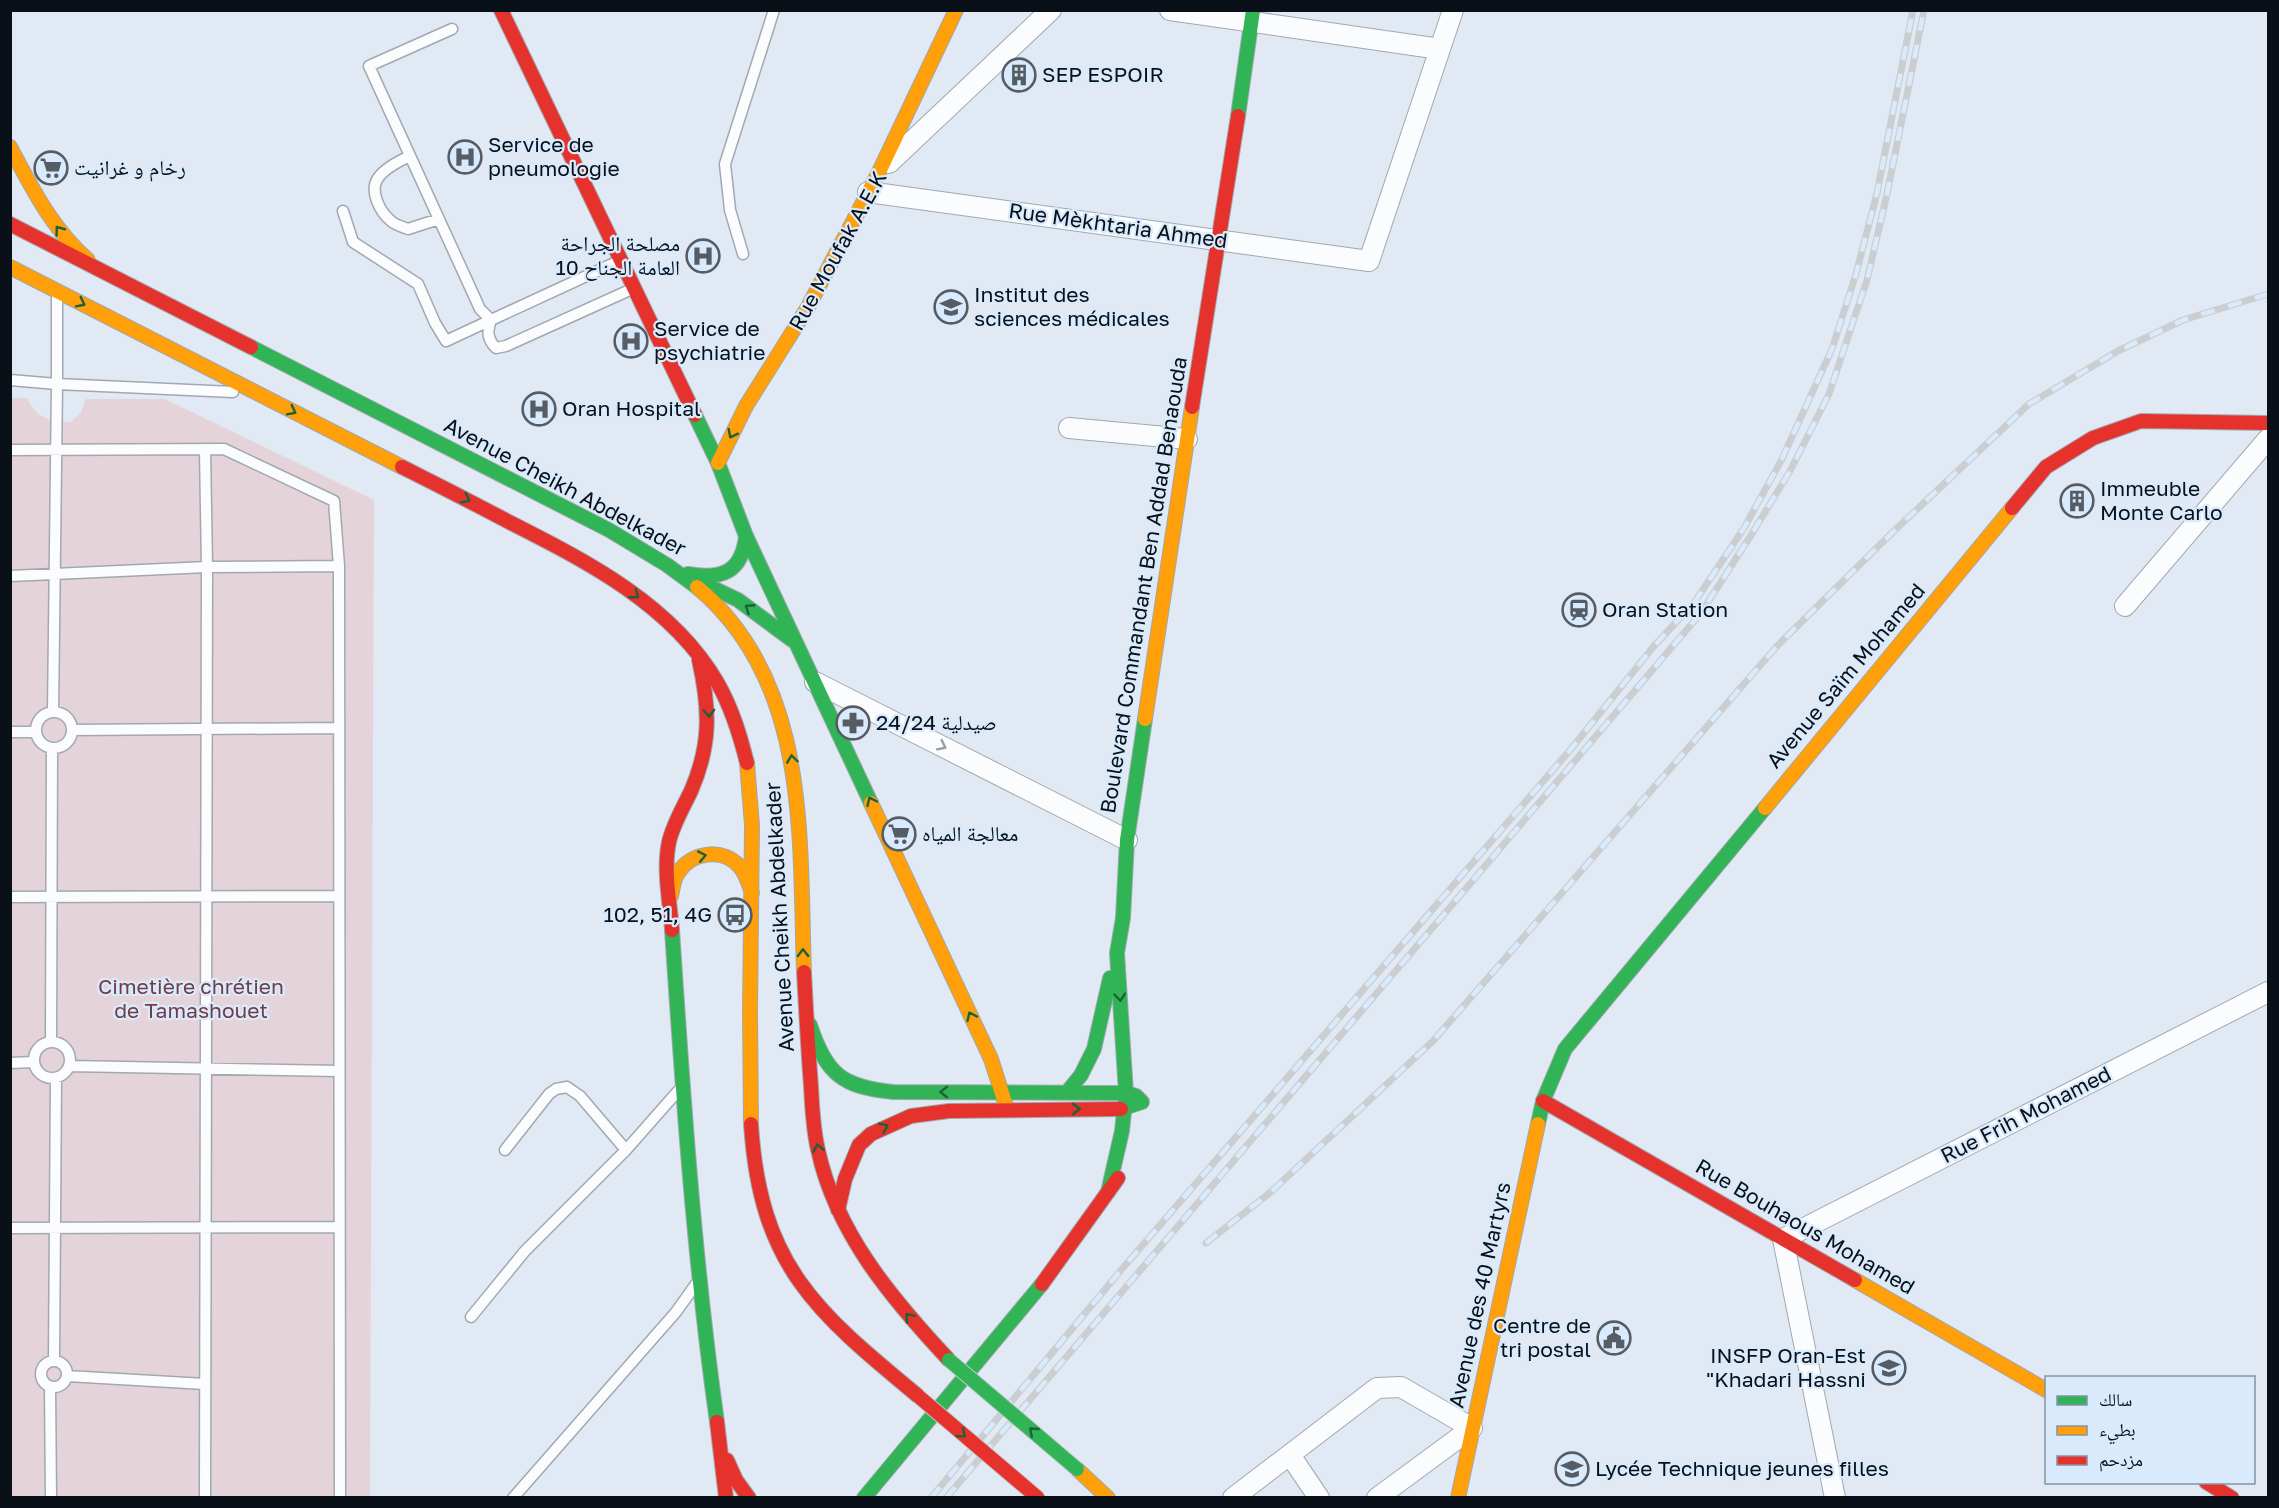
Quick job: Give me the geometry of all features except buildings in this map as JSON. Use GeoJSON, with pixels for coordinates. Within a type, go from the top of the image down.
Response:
{"type":"FeatureCollection","features":[{"type":"Feature","properties":{"kind":"main road"},"geometry":{"type":"LineString","coordinates":[[501,10],[634,288],[704,421],[746,536],[987,1051],[1007,1109]]}},
{"type":"Feature","properties":{"kind":"main road"},"geometry":{"type":"LineString","coordinates":[[879,171],[956,10]]}},
{"type":"Feature","properties":{"kind":"main road","name":"Boulevard Commandant Ben Addad Benaouda"},"geometry":{"type":"LineString","coordinates":[[1108,1192],[1120,1141],[1126,1093],[1117,967],[1118,940],[1123,918],[1126,840],[1186,439],[1220,240],[1252,16]]}},
{"type":"Feature","properties":{"kind":"main road"},"geometry":{"type":"LineString","coordinates":[[10,147],[50,218],[77,252],[101,270]]}},
{"type":"Feature","properties":{"kind":"main road"},"geometry":{"type":"LineString","coordinates":[[10,161],[12,179]]}},
{"type":"Feature","properties":{"kind":"main road","name":"Rue Moufak A.E.K"},"geometry":{"type":"LineString","coordinates":[[718,463],[746,406],[808,307],[879,171]]}},
{"type":"Feature","properties":{"kind":"main road","name":"Avenue Cheikh Abdelkader"},"geometry":{"type":"LineString","coordinates":[[10,224],[71,260],[101,270],[569,509],[679,572],[712,601],[737,629],[772,688],[791,750],[800,849],[805,1005],[813,1117],[818,1151],[838,1210],[852,1239],[891,1296],[950,1360],[1108,1497]]}},
{"type":"Feature","properties":{"kind":"main road","name":"Avenue Cheikh Abdelkader"},"geometry":{"type":"LineString","coordinates":[[10,267],[60,286],[270,399],[577,556],[628,590],[661,616],[698,655],[718,683],[743,741],[751,800],[750,1113],[755,1168],[764,1209],[778,1248],[793,1274],[824,1314],[1038,1497]]}},
{"type":"Feature","properties":{"kind":"main road"},"geometry":{"type":"LineString","coordinates":[[728,413],[746,406]]}},
{"type":"Feature","properties":{"kind":"main road","name":"Avenue Saïm Mohamed"},"geometry":{"type":"LineString","coordinates":[[1543,1101],[1565,1049],[2046,467],[2093,438],[2141,421],[2268,423]]}},
{"type":"Feature","properties":{"kind":"main road"},"geometry":{"type":"LineString","coordinates":[[679,572],[708,576],[727,571],[741,559],[746,536]]}},
{"type":"Feature","properties":{"kind":"main road"},"geometry":{"type":"LineString","coordinates":[[679,572],[738,600],[796,643]]}},
{"type":"Feature","properties":{"kind":"main road"},"geometry":{"type":"LineString","coordinates":[[698,655],[709,708],[709,727],[700,768],[667,846],[666,864],[700,1278],[726,1497]]}},
{"type":"Feature","properties":{"kind":"main road"},"geometry":{"type":"LineString","coordinates":[[670,898],[676,875],[685,862],[695,856],[712,854],[724,856],[736,863],[745,875],[752,892]]}},
{"type":"Feature","properties":{"kind":"main road","name":"Boulevard Commandant Ben Addad Benaouda"},"geometry":{"type":"LineString","coordinates":[[1123,918],[1132,942]]}},
{"type":"Feature","properties":{"kind":"main road"},"geometry":{"type":"LineString","coordinates":[[1068,1091],[1079,1079],[1092,1056],[1105,993],[1117,967]]}},
{"type":"Feature","properties":{"kind":"main road"},"geometry":{"type":"LineString","coordinates":[[805,1005],[813,1036],[830,1071],[842,1080],[861,1088],[876,1091],[1126,1093],[1136,1096],[1141,1107]]}},
{"type":"Feature","properties":{"kind":"main road"},"geometry":{"type":"LineString","coordinates":[[987,1051],[998,1058],[1012,1077],[1030,1092]]}},
{"type":"Feature","properties":{"kind":"main road"},"geometry":{"type":"LineString","coordinates":[[1141,1107],[1143,1082]]}},
{"type":"Feature","properties":{"kind":"main road","name":"Rue Bouhaous Mohamed"},"geometry":{"type":"LineString","coordinates":[[1543,1101],[2045,1389]]}},
{"type":"Feature","properties":{"kind":"main road","name":"Avenue des 40 Martyrs"},"geometry":{"type":"LineString","coordinates":[[1458,1497],[1543,1101]]}},
{"type":"Feature","properties":{"kind":"main road"},"geometry":{"type":"LineString","coordinates":[[838,1210],[852,1157],[859,1145],[871,1134],[896,1121],[920,1114],[1007,1109],[1141,1107]]}},
{"type":"Feature","properties":{"kind":"main road","name":"Boulevard Commandant Ben Addad Benaouda"},"geometry":{"type":"LineString","coordinates":[[864,1497],[1043,1283],[1127,1162],[1136,1134]]}},
{"type":"Feature","properties":{"kind":"main road"},"geometry":{"type":"LineString","coordinates":[[721,1448],[743,1497]]}},
{"type":"Feature","properties":{"kind":"main road"},"geometry":{"type":"LineString","coordinates":[[721,1448],[721,1497]]}},
{"type":"Feature","properties":{"kind":"main road"},"geometry":{"type":"LineString","coordinates":[[736,1480],[749,1497]]}},
{"type":"Feature","properties":{"kind":"main road"},"geometry":{"type":"LineString","coordinates":[[852,1497],[879,1480]]}},
{"type":"Feature","properties":{"kind":"main road"},"geometry":{"type":"LineString","coordinates":[[2209,1484],[2232,1497]]}},
{"type":"Feature","properties":{"kind":"street","name":"Rue Moufak A.E.K"},"geometry":{"type":"LineString","coordinates":[[879,171],[1051,10]]}},
{"type":"Feature","properties":{"kind":"street"},"geometry":{"type":"LineString","coordinates":[[1170,10],[1252,16],[1440,49],[1453,10]]}},
{"type":"Feature","properties":{"kind":"street","name":"Rue Mèkhtaria Ahmed"},"geometry":{"type":"LineString","coordinates":[[868,192],[1369,261],[1440,49]]}},
{"type":"Feature","properties":{"kind":"street"},"geometry":{"type":"LineString","coordinates":[[1069,428],[1186,439]]}},
{"type":"Feature","properties":{"kind":"street"},"geometry":{"type":"LineString","coordinates":[[2125,606],[2268,439]]}},
{"type":"Feature","properties":{"kind":"street"},"geometry":{"type":"LineString","coordinates":[[815,682],[1126,840]]}},
{"type":"Feature","properties":{"kind":"street","name":"Rue Frih Mohamed"},"geometry":{"type":"LineString","coordinates":[[1783,1239],[2268,992]]}},
{"type":"Feature","properties":{"kind":"street"},"geometry":{"type":"LineString","coordinates":[[1783,1239],[1835,1497]]}},
{"type":"Feature","properties":{"kind":"street"},"geometry":{"type":"LineString","coordinates":[[1233,1497],[1377,1388],[1401,1387],[1472,1428],[1377,1497]]}},
{"type":"Feature","properties":{"kind":"street"},"geometry":{"type":"LineString","coordinates":[[1290,1455],[1319,1497]]}},
{"type":"Feature","properties":{"kind":"lane"},"geometry":{"type":"LineString","coordinates":[[743,254],[730,210],[725,164],[774,10]]}},
{"type":"Feature","properties":{"kind":"lane"},"geometry":{"type":"LineString","coordinates":[[452,29],[369,66],[480,309],[491,320]]}},
{"type":"Feature","properties":{"kind":"lane"},"geometry":{"type":"LineString","coordinates":[[410,156],[377,178],[374,190],[380,208],[391,221],[408,229],[439,219]]}},
{"type":"Feature","properties":{"kind":"lane"},"geometry":{"type":"LineString","coordinates":[[343,211],[354,242],[418,284],[435,323],[446,341],[621,260]]}},
{"type":"Feature","properties":{"kind":"lane"},"geometry":{"type":"LineString","coordinates":[[53,712],[60,286]]}},
{"type":"Feature","properties":{"kind":"lane"},"geometry":{"type":"LineString","coordinates":[[491,320],[487,331],[491,343],[496,348],[506,346],[634,288]]}},
{"type":"Feature","properties":{"kind":"lane"},"geometry":{"type":"LineString","coordinates":[[10,380],[247,393],[270,399]]}},
{"type":"Feature","properties":{"kind":"lane"},"geometry":{"type":"LineString","coordinates":[[10,450],[224,449],[334,501],[339,566],[340,1497]]}},
{"type":"Feature","properties":{"kind":"lane"},"geometry":{"type":"LineString","coordinates":[[205,450],[207,567],[205,1497]]}},
{"type":"Feature","properties":{"kind":"lane"},"geometry":{"type":"LineString","coordinates":[[10,576],[207,567],[339,566]]}},
{"type":"Feature","properties":{"kind":"lane"},"geometry":{"type":"LineString","coordinates":[[53,712],[64,715],[71,724],[72,730],[68,742],[58,748],[41,743],[36,732],[38,721],[47,713],[53,712]]}},
{"type":"Feature","properties":{"kind":"lane"},"geometry":{"type":"LineString","coordinates":[[72,730],[339,729]]}},
{"type":"Feature","properties":{"kind":"lane"},"geometry":{"type":"LineString","coordinates":[[10,732],[36,732]]}},
{"type":"Feature","properties":{"kind":"lane"},"geometry":{"type":"LineString","coordinates":[[51,1042],[52,748]]}},
{"type":"Feature","properties":{"kind":"lane"},"geometry":{"type":"LineString","coordinates":[[10,897],[339,896]]}},
{"type":"Feature","properties":{"kind":"lane"},"geometry":{"type":"LineString","coordinates":[[51,1042],[62,1045],[70,1060],[69,1066],[61,1076],[56,1078],[44,1077],[39,1073],[34,1062],[36,1051],[40,1046],[51,1042]]}},
{"type":"Feature","properties":{"kind":"lane"},"geometry":{"type":"LineString","coordinates":[[10,1063],[34,1062]]}},
{"type":"Feature","properties":{"kind":"lane"},"geometry":{"type":"LineString","coordinates":[[69,1066],[339,1071]]}},
{"type":"Feature","properties":{"kind":"lane"},"geometry":{"type":"LineString","coordinates":[[54,1361],[56,1078]]}},
{"type":"Feature","properties":{"kind":"lane"},"geometry":{"type":"LineString","coordinates":[[471,1317],[525,1251],[626,1150],[683,1086]]}},
{"type":"Feature","properties":{"kind":"lane"},"geometry":{"type":"LineString","coordinates":[[505,1150],[549,1094],[556,1089],[567,1087],[580,1096],[626,1150]]}},
{"type":"Feature","properties":{"kind":"lane"},"geometry":{"type":"LineString","coordinates":[[10,1228],[339,1227]]}},
{"type":"Feature","properties":{"kind":"lane"},"geometry":{"type":"LineString","coordinates":[[513,1497],[676,1312],[700,1278]]}},
{"type":"Feature","properties":{"kind":"lane"},"geometry":{"type":"LineString","coordinates":[[54,1361],[59,1362],[65,1368],[67,1376],[62,1384],[50,1387],[43,1382],[40,1374],[43,1366],[54,1361]]}},
{"type":"Feature","properties":{"kind":"lane"},"geometry":{"type":"LineString","coordinates":[[67,1376],[205,1384]]}},
{"type":"Feature","properties":{"kind":"lane"},"geometry":{"type":"LineString","coordinates":[[50,1387],[51,1497]]}},
{"type":"Feature","properties":{"kind":"green space","name":"Cimetière chrétien de Tamashouet"},"geometry":{"type":"Polygon","coordinates":[[[10,398],[27,398],[39,415],[44,418],[70,422],[80,414],[86,399],[165,399],[374,500],[370,1497],[11,1497],[10,398]]]}},
{"type":"Feature","properties":{"kind":"railway"},"geometry":{"type":"LineString","coordinates":[[931,1498],[1122,1269],[1571,749],[1654,646],[1694,603],[1744,528],[1781,461],[1832,349],[1856,274],[1877,193],[1913,10]]}},
{"type":"Feature","properties":{"kind":"railway"},"geometry":{"type":"LineString","coordinates":[[946,1498],[1701,613],[1790,471],[1829,394],[1867,280],[1887,194],[1924,10]]}},
{"type":"Feature","properties":{"kind":"railway"},"geometry":{"type":"LineString","coordinates":[[1206,1243],[1272,1191],[1433,1041],[1777,646],[1895,530],[2029,404],[2118,351],[2183,320],[2268,294]]}},
{"type":"Feature","properties":{"kind":"traffic: fast"},"geometry":{"type":"LineString","coordinates":[[1238,116],[1253,10]]}},
{"type":"Feature","properties":{"kind":"traffic: fast"},"geometry":{"type":"LineString","coordinates":[[251,347],[609,530],[667,565],[697,587]]}},
{"type":"Feature","properties":{"kind":"traffic: fast"},"geometry":{"type":"LineString","coordinates":[[695,415],[718,463],[746,536],[871,803]]}},
{"type":"Feature","properties":{"kind":"traffic: fast"},"geometry":{"type":"LineString","coordinates":[[688,574],[711,576],[728,571],[740,558],[746,536]]}},
{"type":"Feature","properties":{"kind":"traffic: fast"},"geometry":{"type":"LineString","coordinates":[[694,579],[738,600],[792,640]]}},
{"type":"Feature","properties":{"kind":"traffic: fast"},"geometry":{"type":"LineString","coordinates":[[1108,1192],[1122,1131],[1126,1093],[1117,953],[1123,918],[1127,840],[1145,719]]}},
{"type":"Feature","properties":{"kind":"traffic: fast"},"geometry":{"type":"LineString","coordinates":[[1538,1124],[1543,1101],[1565,1049],[1765,808]]}},
{"type":"Feature","properties":{"kind":"traffic: fast"},"geometry":{"type":"LineString","coordinates":[[672,930],[696,1238],[717,1422]]}},
{"type":"Feature","properties":{"kind":"traffic: fast"},"geometry":{"type":"LineString","coordinates":[[1068,1091],[1081,1075],[1094,1049],[1110,978]]}},
{"type":"Feature","properties":{"kind":"traffic: fast"},"geometry":{"type":"LineString","coordinates":[[810,1025],[823,1055],[838,1075],[849,1082],[875,1090],[1126,1093],[1136,1096],[1142,1102],[1121,1109]]}},
{"type":"Feature","properties":{"kind":"traffic: fast"},"geometry":{"type":"LineString","coordinates":[[864,1498],[1042,1284]]}},
{"type":"Feature","properties":{"kind":"traffic: fast"},"geometry":{"type":"LineString","coordinates":[[949,1360],[1077,1469]]}},
{"type":"Feature","properties":{"kind":"traffic: slow"},"geometry":{"type":"LineString","coordinates":[[718,463],[746,406],[808,307],[879,172],[956,10]]}},
{"type":"Feature","properties":{"kind":"traffic: slow"},"geometry":{"type":"LineString","coordinates":[[10,147],[53,221],[88,260]]}},
{"type":"Feature","properties":{"kind":"traffic: slow"},"geometry":{"type":"LineString","coordinates":[[10,267],[402,467]]}},
{"type":"Feature","properties":{"kind":"traffic: slow"},"geometry":{"type":"LineString","coordinates":[[1145,719],[1192,407]]}},
{"type":"Feature","properties":{"kind":"traffic: slow"},"geometry":{"type":"LineString","coordinates":[[1765,808],[2012,508]]}},
{"type":"Feature","properties":{"kind":"traffic: slow"},"geometry":{"type":"LineString","coordinates":[[697,587],[734,625],[761,669],[780,715],[791,765],[798,817],[804,972]]}},
{"type":"Feature","properties":{"kind":"traffic: slow"},"geometry":{"type":"LineString","coordinates":[[747,763],[752,825],[751,1124]]}},
{"type":"Feature","properties":{"kind":"traffic: slow"},"geometry":{"type":"LineString","coordinates":[[871,803],[991,1059],[1007,1109]]}},
{"type":"Feature","properties":{"kind":"traffic: slow"},"geometry":{"type":"LineString","coordinates":[[671,896],[675,878],[684,866],[691,860],[708,855],[725,857],[740,867],[752,893]]}},
{"type":"Feature","properties":{"kind":"traffic: slow"},"geometry":{"type":"LineString","coordinates":[[1458,1498],[1538,1124]]}},
{"type":"Feature","properties":{"kind":"traffic: slow"},"geometry":{"type":"LineString","coordinates":[[1855,1280],[2045,1389]]}},
{"type":"Feature","properties":{"kind":"traffic: slow"},"geometry":{"type":"LineString","coordinates":[[1077,1469],[1108,1498]]}},
{"type":"Feature","properties":{"kind":"traffic: jam"},"geometry":{"type":"LineString","coordinates":[[501,10],[695,415]]}},
{"type":"Feature","properties":{"kind":"traffic: jam"},"geometry":{"type":"LineString","coordinates":[[1192,407],[1238,116]]}},
{"type":"Feature","properties":{"kind":"traffic: jam"},"geometry":{"type":"LineString","coordinates":[[10,224],[251,347]]}},
{"type":"Feature","properties":{"kind":"traffic: jam"},"geometry":{"type":"LineString","coordinates":[[2012,508],[2046,467],[2093,438],[2141,421],[2268,423]]}},
{"type":"Feature","properties":{"kind":"traffic: jam"},"geometry":{"type":"LineString","coordinates":[[402,467],[569,553],[626,588],[652,608],[677,630],[717,682],[735,722],[747,763]]}},
{"type":"Feature","properties":{"kind":"traffic: jam"},"geometry":{"type":"LineString","coordinates":[[672,930],[667,853],[676,822],[698,774],[707,727],[707,711],[699,660]]}},
{"type":"Feature","properties":{"kind":"traffic: jam"},"geometry":{"type":"LineString","coordinates":[[804,972],[814,1126],[826,1180],[852,1237],[869,1263],[887,1289],[949,1360]]}},
{"type":"Feature","properties":{"kind":"traffic: jam"},"geometry":{"type":"LineString","coordinates":[[1543,1101],[1855,1280]]}},
{"type":"Feature","properties":{"kind":"traffic: jam"},"geometry":{"type":"LineString","coordinates":[[838,1210],[845,1179],[859,1145],[871,1134],[911,1116],[949,1111],[1121,1109]]}},
{"type":"Feature","properties":{"kind":"traffic: jam"},"geometry":{"type":"LineString","coordinates":[[751,1124],[757,1173],[766,1214],[781,1250],[799,1281],[822,1310],[918,1396]]}},
{"type":"Feature","properties":{"kind":"traffic: jam"},"geometry":{"type":"LineString","coordinates":[[1042,1284],[1118,1178]]}},
{"type":"Feature","properties":{"kind":"traffic: jam"},"geometry":{"type":"LineString","coordinates":[[918,1396],[1038,1498]]}},
{"type":"Feature","properties":{"kind":"traffic: jam"},"geometry":{"type":"LineString","coordinates":[[717,1422],[726,1498]]}},
{"type":"Feature","properties":{"kind":"traffic: jam"},"geometry":{"type":"LineString","coordinates":[[727,1460],[736,1480],[749,1498]]}},
{"type":"Feature","properties":{"kind":"traffic: jam"},"geometry":{"type":"LineString","coordinates":[[2209,1484],[2232,1498]]}},
{"type":"Feature","properties":{"kind":"place","name":"SEP ESPOIR"},"geometry":{"type":"Point","coordinates":[1019,75]}},
{"type":"Feature","properties":{"kind":"place","name":"Service de pneumologie"},"geometry":{"type":"Point","coordinates":[465,157]}},
{"type":"Feature","properties":{"kind":"place","name":"رخام و غرانيت"},"geometry":{"type":"Point","coordinates":[51,168]}},
{"type":"Feature","properties":{"kind":"place","name":"مصلحة الجراحة العامة الجناح 10"},"geometry":{"type":"Point","coordinates":[703,256]}},
{"type":"Feature","properties":{"kind":"place","name":"Institut des sciences médicales"},"geometry":{"type":"Point","coordinates":[951,307]}},
{"type":"Feature","properties":{"kind":"place","name":"Service de psychiatrie"},"geometry":{"type":"Point","coordinates":[631,341]}},
{"type":"Feature","properties":{"kind":"place","name":"Oran Hospital"},"geometry":{"type":"Point","coordinates":[539,409]}},
{"type":"Feature","properties":{"kind":"place","name":"Immeuble Monte Carlo"},"geometry":{"type":"Point","coordinates":[2077,501]}},
{"type":"Feature","properties":{"kind":"place","name":"Oran Station"},"geometry":{"type":"Point","coordinates":[1579,610]}},
{"type":"Feature","properties":{"kind":"place","name":"صيدلية 24/24"},"geometry":{"type":"Point","coordinates":[853,723]}},
{"type":"Feature","properties":{"kind":"place","name":"معالجة المياه"},"geometry":{"type":"Point","coordinates":[899,834]}},
{"type":"Feature","properties":{"kind":"place","name":"102, 51, 4G"},"geometry":{"type":"Point","coordinates":[735,915]}},
{"type":"Feature","properties":{"kind":"place","name":"Centre de tri postal"},"geometry":{"type":"Point","coordinates":[1614,1338]}},
{"type":"Feature","properties":{"kind":"place","name":"INSFP Oran-Est \"Khadari Hassni"},"geometry":{"type":"Point","coordinates":[1889,1368]}},
{"type":"Feature","properties":{"kind":"place","name":"Lycée Technique jeunes filles"},"geometry":{"type":"Point","coordinates":[1572,1469]}}]}
